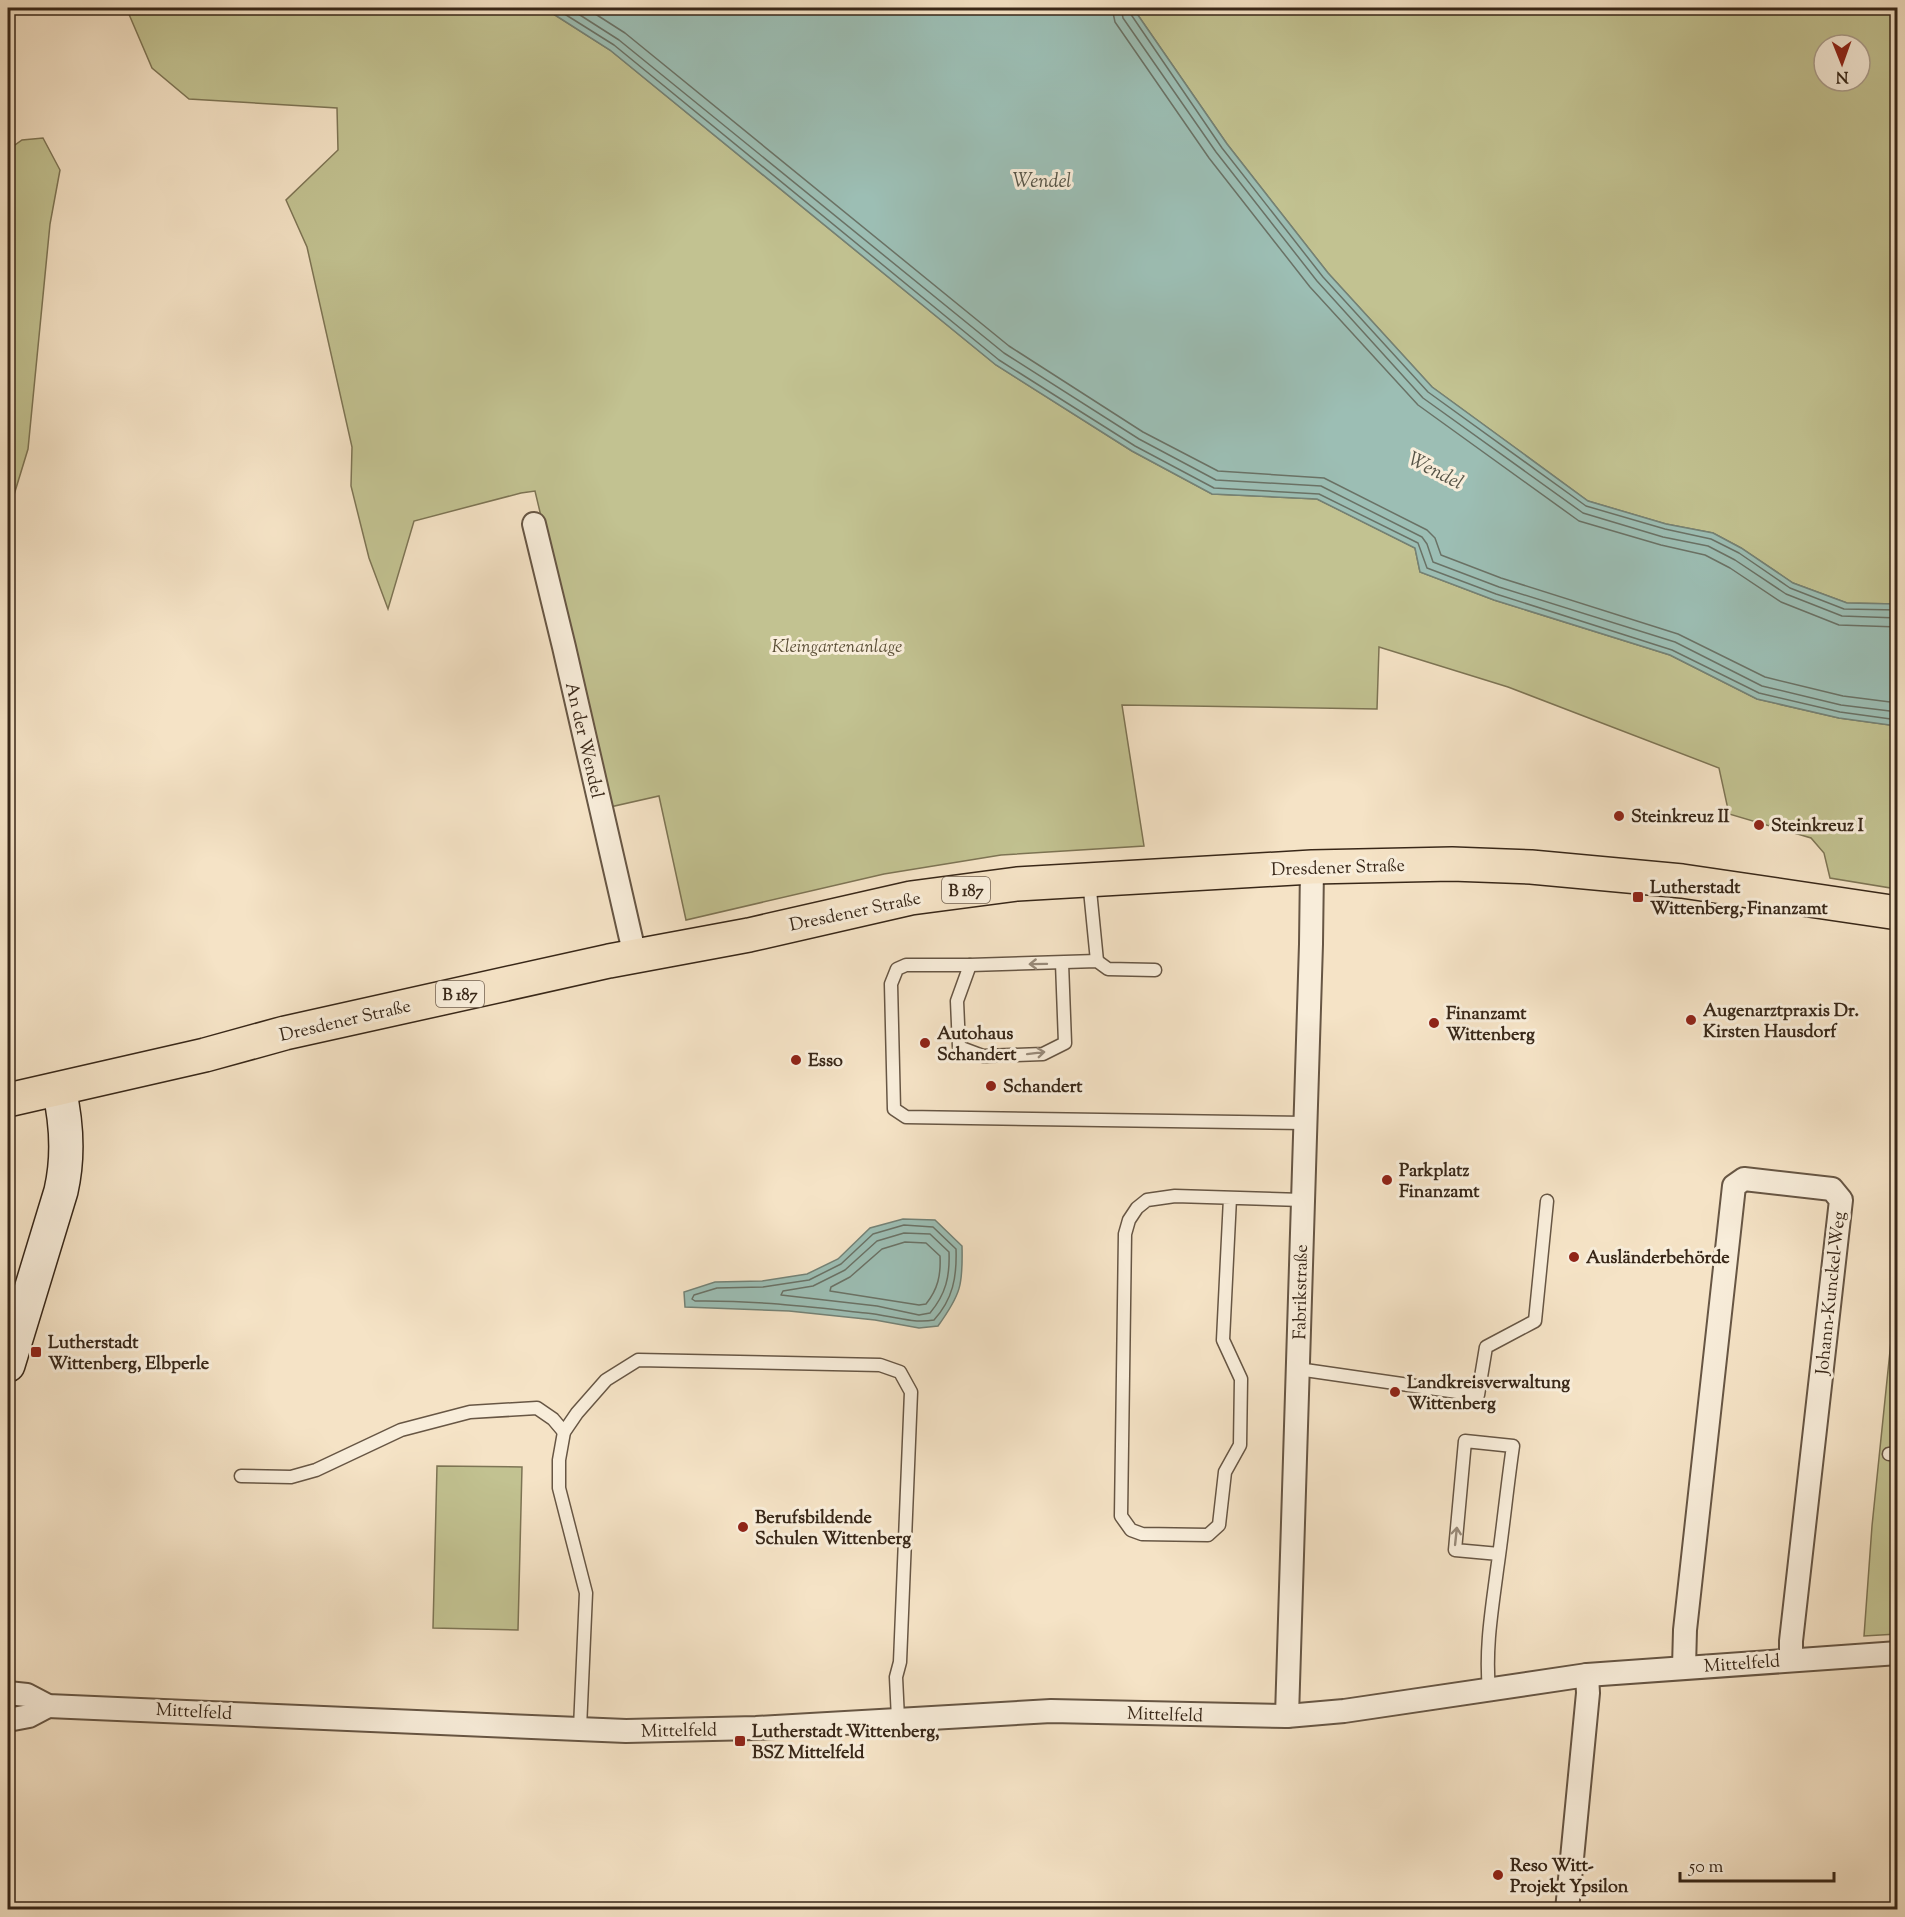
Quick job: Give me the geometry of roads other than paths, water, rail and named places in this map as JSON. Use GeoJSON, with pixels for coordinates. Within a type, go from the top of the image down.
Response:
{"type":"FeatureCollection","features":[{"type":"Feature","properties":{"kind":"main road","name":"Dresdener Straße"},"geometry":{"type":"LineString","coordinates":[[8,1100],[205,1055],[285,1033],[635,956],[749,935],[911,898],[1017,884],[1312,867],[1452,864],[1551,868],[1682,881],[1898,913]]}},
{"type":"Feature","properties":{"kind":"main road"},"geometry":{"type":"LineString","coordinates":[[8,1365],[66,1171],[66,1123],[58,1089]]}},
{"type":"Feature","properties":{"kind":"street","name":"An der Wendel"},"geometry":{"type":"LineString","coordinates":[[534,524],[635,956]]}},
{"type":"Feature","properties":{"kind":"street","name":"Fabrikstraße"},"geometry":{"type":"LineString","coordinates":[[1287,1716],[1312,934],[1312,867]]}},
{"type":"Feature","properties":{"kind":"street","name":"Johann-Kunckel-Weg"},"geometry":{"type":"LineString","coordinates":[[1684,1667],[1687,1619],[1734,1186],[1744,1179],[1832,1189],[1841,1200],[1791,1641],[1791,1659]]}},
{"type":"Feature","properties":{"kind":"street","name":"Mittelfeld"},"geometry":{"type":"LineString","coordinates":[[8,1693],[27,1695],[48,1706],[642,1731],[708,1730],[1076,1711],[1235,1717],[1287,1716],[1344,1711],[1587,1675],[1898,1653]]}},
{"type":"Feature","properties":{"kind":"street"},"geometry":{"type":"LineString","coordinates":[[1567,1910],[1588,1693],[1587,1675]]}},
{"type":"Feature","properties":{"kind":"street","name":"Mittelfeld"},"geometry":{"type":"LineString","coordinates":[[8,1720],[29,1716],[48,1706]]}},
{"type":"Feature","properties":{"kind":"lane"},"geometry":{"type":"LineString","coordinates":[[1089,879],[1097,961]]}},
{"type":"Feature","properties":{"kind":"lane"},"geometry":{"type":"LineString","coordinates":[[1155,970],[1108,969],[1097,961],[906,965],[897,969],[891,984],[894,1109],[906,1117],[1305,1123]]}},
{"type":"Feature","properties":{"kind":"lane"},"geometry":{"type":"LineString","coordinates":[[970,965],[957,1001],[959,1047],[983,1056],[1043,1054],[1065,1043],[1062,963]]}},
{"type":"Feature","properties":{"kind":"lane"},"geometry":{"type":"LineString","coordinates":[[1230,1198],[1223,1340],[1241,1379],[1240,1445],[1225,1472],[1219,1525],[1208,1535],[1142,1534],[1131,1530],[1121,1516],[1125,1234],[1129,1220],[1137,1208],[1147,1200],[1175,1196],[1302,1200]]}},
{"type":"Feature","properties":{"kind":"lane"},"geometry":{"type":"LineString","coordinates":[[1298,1369],[1478,1395],[1486,1347],[1535,1321],[1547,1201]]}},
{"type":"Feature","properties":{"kind":"lane"},"geometry":{"type":"LineString","coordinates":[[580,1728],[586,1593],[559,1488],[559,1460],[564,1432],[577,1413],[606,1380],[638,1360],[879,1365],[900,1372],[911,1392],[900,1662],[896,1677],[898,1719]]}},
{"type":"Feature","properties":{"kind":"lane"},"geometry":{"type":"LineString","coordinates":[[241,1476],[291,1477],[308,1473],[401,1430],[470,1412],[537,1408],[553,1419],[564,1432]]}},
{"type":"Feature","properties":{"kind":"lane"},"geometry":{"type":"LineString","coordinates":[[1489,1689],[1487,1673],[1489,1628],[1499,1554],[1513,1446],[1465,1441],[1455,1550],[1499,1554]]}},
{"type":"Feature","properties":{"kind":"water","name":"Wendel"},"geometry":{"type":"Polygon","coordinates":[[[544,8],[1133,8],[1227,144],[1328,273],[1432,387],[1588,501],[1666,524],[1713,533],[1741,548],[1793,583],[1847,603],[1897,604],[1897,726],[1839,718],[1757,699],[1670,655],[1494,600],[1420,572],[1415,548],[1317,499],[1212,494],[1132,451],[996,365],[610,50],[544,8]]]}},
{"type":"Feature","properties":{"kind":"water"},"geometry":{"type":"Polygon","coordinates":[[[903,1219],[935,1220],[962,1246],[959,1289],[952,1305],[938,1326],[919,1328],[875,1320],[789,1311],[685,1307],[684,1292],[715,1282],[762,1281],[807,1274],[838,1259],[870,1228],[903,1219]]]}},
{"type":"Feature","properties":{"kind":"place","name":"Steinkreuz II"},"geometry":{"type":"Point","coordinates":[1619,816]}},
{"type":"Feature","properties":{"kind":"place","name":"Steinkreuz I"},"geometry":{"type":"Point","coordinates":[1759,825]}},
{"type":"Feature","properties":{"kind":"place","name":"Lutherstadt Wittenberg, Finanzamt"},"geometry":{"type":"Point","coordinates":[1638,897]}},
{"type":"Feature","properties":{"kind":"place","name":"Augenarztpraxis Dr. Kirsten Hausdorf"},"geometry":{"type":"Point","coordinates":[1691,1020]}},
{"type":"Feature","properties":{"kind":"place","name":"Finanzamt Wittenberg"},"geometry":{"type":"Point","coordinates":[1434,1023]}},
{"type":"Feature","properties":{"kind":"place","name":"Autohaus Schandert"},"geometry":{"type":"Point","coordinates":[925,1043]}},
{"type":"Feature","properties":{"kind":"place","name":"Esso"},"geometry":{"type":"Point","coordinates":[796,1060]}},
{"type":"Feature","properties":{"kind":"place","name":"Schandert"},"geometry":{"type":"Point","coordinates":[991,1086]}},
{"type":"Feature","properties":{"kind":"place","name":"Parkplatz Finanzamt"},"geometry":{"type":"Point","coordinates":[1387,1180]}},
{"type":"Feature","properties":{"kind":"place","name":"Ausländerbehörde"},"geometry":{"type":"Point","coordinates":[1574,1257]}},
{"type":"Feature","properties":{"kind":"place","name":"Lutherstadt Wittenberg, Elbperle"},"geometry":{"type":"Point","coordinates":[36,1352]}},
{"type":"Feature","properties":{"kind":"place","name":"Landkreisverwaltung Wittenberg"},"geometry":{"type":"Point","coordinates":[1395,1392]}},
{"type":"Feature","properties":{"kind":"place","name":"Berufsbildende Schulen Wittenberg"},"geometry":{"type":"Point","coordinates":[743,1527]}},
{"type":"Feature","properties":{"kind":"place","name":"Lutherstadt Wittenberg, BSZ Mittelfeld"},"geometry":{"type":"Point","coordinates":[740,1741]}},
{"type":"Feature","properties":{"kind":"place","name":"Reso Witt- Projekt Ypsilon"},"geometry":{"type":"Point","coordinates":[1498,1875]}},
{"type":"Feature","properties":{"kind":"park label","name":"Kleingartenanlage"},"geometry":{"type":"Point","coordinates":[837,646]}}]}
